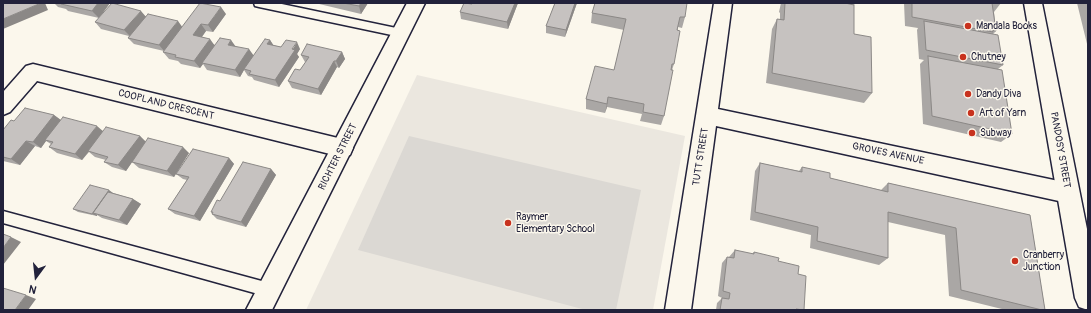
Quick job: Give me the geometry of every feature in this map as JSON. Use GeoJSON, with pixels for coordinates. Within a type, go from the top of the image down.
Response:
{"type":"FeatureCollection","features":[{"type":"Feature","properties":{"kind":"street","name":"RICHTER STREET"},"geometry":{"type":"LineString","coordinates":[[259,310],[416,3]]}},
{"type":"Feature","properties":{"kind":"street","name":"TUTT STREET"},"geometry":{"type":"LineString","coordinates":[[678,310],[724,3]]}},
{"type":"Feature","properties":{"kind":"street","name":"PANDOSY STREET"},"geometry":{"type":"LineString","coordinates":[[1033,3],[1088,298]]}},
{"type":"Feature","properties":{"kind":"street","name":"COOPLAND CRESCENT"},"geometry":{"type":"LineString","coordinates":[[3,106],[33,72],[342,148]]}},
{"type":"Feature","properties":{"kind":"street","name":"GROVES AVENUE"},"geometry":{"type":"LineString","coordinates":[[708,115],[1068,193]]}},
{"type":"Feature","properties":{"kind":"lane"},"geometry":{"type":"LineString","coordinates":[[259,3],[401,33]]}},
{"type":"Feature","properties":{"kind":"lane"},"geometry":{"type":"LineString","coordinates":[[3,217],[269,290]]}},
{"type":"Feature","properties":{"kind":"shaded area","name":"Raymer Elementary School"},"geometry":{"type":"Polygon","coordinates":[[[417,75],[685,136],[653,310],[306,310],[417,75]]]}},
{"type":"Feature","properties":{"kind":"shaded area"},"geometry":{"type":"Polygon","coordinates":[[[409,136],[641,190],[616,310],[586,310],[358,250],[409,136]]]}},
{"type":"Feature","properties":{"kind":"building"},"geometry":{"type":"Polygon","coordinates":[[[3,3],[41,3],[3,19],[3,3]]]}},
{"type":"Feature","properties":{"kind":"building"},"geometry":{"type":"Polygon","coordinates":[[[98,3],[92,11],[61,4],[98,3]]]}},
{"type":"Feature","properties":{"kind":"building"},"geometry":{"type":"Polygon","coordinates":[[[112,3],[141,11],[124,30],[95,22],[112,3]]]}},
{"type":"Feature","properties":{"kind":"building"},"geometry":{"type":"Polygon","coordinates":[[[200,3],[221,7],[208,25],[201,24],[193,35],[210,39],[194,61],[175,57],[176,55],[163,52],[200,3]]]}},
{"type":"Feature","properties":{"kind":"building"},"geometry":{"type":"Polygon","coordinates":[[[343,3],[361,3],[359,6],[343,3]]]}},
{"type":"Feature","properties":{"kind":"building"},"geometry":{"type":"Polygon","coordinates":[[[464,3],[515,3],[507,22],[460,12],[464,3]]]}},
{"type":"Feature","properties":{"kind":"building"},"geometry":{"type":"Polygon","coordinates":[[[555,3],[575,3],[566,30],[546,26],[555,3]]]}},
{"type":"Feature","properties":{"kind":"building"},"geometry":{"type":"Polygon","coordinates":[[[595,3],[687,3],[685,17],[680,17],[677,30],[680,31],[674,64],[672,64],[671,70],[673,70],[664,116],[643,112],[644,104],[608,97],[607,104],[586,99],[595,66],[614,70],[626,19],[592,13],[595,3]]]}},
{"type":"Feature","properties":{"kind":"building"},"geometry":{"type":"Polygon","coordinates":[[[785,3],[845,3],[854,5],[854,34],[871,37],[872,93],[772,73],[777,19],[784,20],[785,3]]]}},
{"type":"Feature","properties":{"kind":"building"},"geometry":{"type":"Polygon","coordinates":[[[912,3],[992,3],[996,31],[992,30],[993,32],[912,17],[912,3]]]}},
{"type":"Feature","properties":{"kind":"building"},"geometry":{"type":"Polygon","coordinates":[[[148,14],[178,21],[159,45],[128,38],[148,14]]]}},
{"type":"Feature","properties":{"kind":"building"},"geometry":{"type":"Polygon","coordinates":[[[924,21],[998,35],[1003,65],[926,50],[924,21]]]}},
{"type":"Feature","properties":{"kind":"building"},"geometry":{"type":"Polygon","coordinates":[[[220,38],[231,40],[228,45],[249,49],[235,70],[202,63],[220,38]]]}},
{"type":"Feature","properties":{"kind":"building"},"geometry":{"type":"Polygon","coordinates":[[[265,39],[270,40],[267,44],[281,47],[286,40],[297,42],[292,49],[295,50],[275,80],[249,74],[251,71],[244,69],[265,39]]]}},
{"type":"Feature","properties":{"kind":"building"},"geometry":{"type":"Polygon","coordinates":[[[307,44],[342,52],[336,61],[334,61],[318,89],[288,81],[295,69],[300,70],[309,57],[301,55],[307,44]]]}},
{"type":"Feature","properties":{"kind":"building"},"geometry":{"type":"Polygon","coordinates":[[[928,56],[1002,70],[1012,134],[932,116],[928,56]]]}},
{"type":"Feature","properties":{"kind":"building"},"geometry":{"type":"Polygon","coordinates":[[[25,108],[54,115],[33,142],[26,141],[11,159],[3,157],[3,130],[11,120],[14,121],[25,108]]]}},
{"type":"Feature","properties":{"kind":"building"},"geometry":{"type":"Polygon","coordinates":[[[63,117],[97,126],[75,154],[49,147],[53,142],[45,140],[63,117]]]}},
{"type":"Feature","properties":{"kind":"building"},"geometry":{"type":"Polygon","coordinates":[[[106,127],[140,136],[118,165],[104,162],[108,157],[88,151],[106,127]]]}},
{"type":"Feature","properties":{"kind":"building"},"geometry":{"type":"Polygon","coordinates":[[[148,138],[183,147],[167,171],[132,162],[148,138]]]}},
{"type":"Feature","properties":{"kind":"building"},"geometry":{"type":"Polygon","coordinates":[[[193,149],[229,158],[194,216],[168,209],[189,177],[176,174],[193,149]]]}},
{"type":"Feature","properties":{"kind":"building"},"geometry":{"type":"Polygon","coordinates":[[[243,162],[271,169],[241,222],[212,214],[213,212],[211,212],[217,200],[220,201],[243,162]]]}},
{"type":"Feature","properties":{"kind":"building"},"geometry":{"type":"Polygon","coordinates":[[[760,163],[802,172],[802,167],[830,173],[830,178],[888,192],[888,183],[1030,215],[1045,310],[961,290],[956,228],[888,212],[888,258],[817,241],[818,227],[755,212],[760,163]]]}},
{"type":"Feature","properties":{"kind":"building"},"geometry":{"type":"Polygon","coordinates":[[[90,185],[109,190],[92,214],[73,209],[90,185]]]}},
{"type":"Feature","properties":{"kind":"building"},"geometry":{"type":"Polygon","coordinates":[[[108,192],[133,199],[119,220],[93,213],[108,192]]]}},
{"type":"Feature","properties":{"kind":"building"},"geometry":{"type":"Polygon","coordinates":[[[3,234],[11,237],[3,248],[3,234]]]}},
{"type":"Feature","properties":{"kind":"building"},"geometry":{"type":"Polygon","coordinates":[[[735,250],[754,254],[754,252],[779,258],[778,261],[799,266],[798,274],[806,276],[804,310],[720,310],[722,298],[729,299],[730,293],[723,291],[727,257],[734,258],[735,250]]]}},
{"type":"Feature","properties":{"kind":"building"},"geometry":{"type":"Polygon","coordinates":[[[3,288],[26,295],[15,310],[3,310],[3,288]]]}},
{"type":"Feature","properties":{"kind":"place","name":"Mandala Books"},"geometry":{"type":"Point","coordinates":[968,26]}},
{"type":"Feature","properties":{"kind":"place","name":"Chutney"},"geometry":{"type":"Point","coordinates":[963,57]}},
{"type":"Feature","properties":{"kind":"place","name":"Dandy Diva"},"geometry":{"type":"Point","coordinates":[968,94]}},
{"type":"Feature","properties":{"kind":"place","name":"Art of Yarn"},"geometry":{"type":"Point","coordinates":[971,113]}},
{"type":"Feature","properties":{"kind":"place","name":"Subway"},"geometry":{"type":"Point","coordinates":[972,133]}},
{"type":"Feature","properties":{"kind":"place","name":"Raymer Elementary School"},"geometry":{"type":"Point","coordinates":[508,223]}},
{"type":"Feature","properties":{"kind":"place","name":"Cranberry Junction"},"geometry":{"type":"Point","coordinates":[1015,261]}}]}
